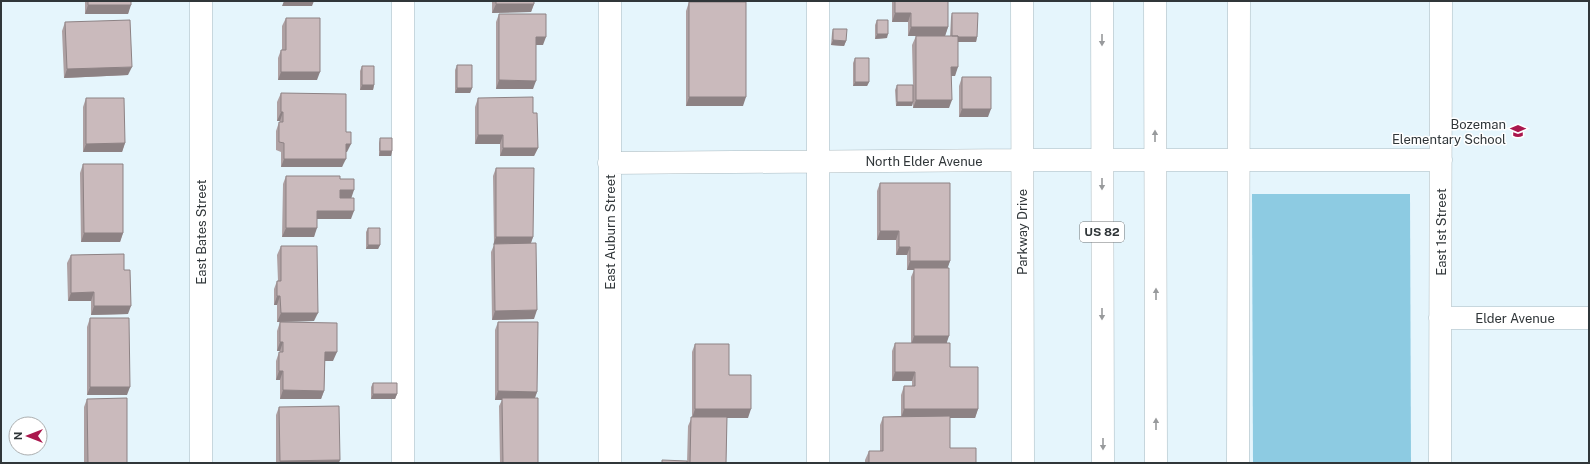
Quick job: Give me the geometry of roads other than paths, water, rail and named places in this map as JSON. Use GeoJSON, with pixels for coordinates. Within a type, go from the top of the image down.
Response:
{"type":"FeatureCollection","features":[{"type":"Feature","properties":{"kind":"main road","name":"East Bates Street"},"geometry":{"type":"LineString","coordinates":[[201,1],[201,463]]}},
{"type":"Feature","properties":{"kind":"main road"},"geometry":{"type":"LineString","coordinates":[[403,1],[403,463]]}},
{"type":"Feature","properties":{"kind":"main road","name":"East Auburn Street"},"geometry":{"type":"LineString","coordinates":[[610,1],[610,463]]}},
{"type":"Feature","properties":{"kind":"main road"},"geometry":{"type":"LineString","coordinates":[[818,1],[818,463]]}},
{"type":"Feature","properties":{"kind":"main road","name":"Parkway Drive"},"geometry":{"type":"LineString","coordinates":[[1022,1],[1023,463]]}},
{"type":"Feature","properties":{"kind":"main road","name":"US 82"},"geometry":{"type":"LineString","coordinates":[[1102,1],[1103,463]]}},
{"type":"Feature","properties":{"kind":"main road"},"geometry":{"type":"LineString","coordinates":[[1155,1],[1156,463]]}},
{"type":"Feature","properties":{"kind":"main road"},"geometry":{"type":"LineString","coordinates":[[1238,463],[1239,1]]}},
{"type":"Feature","properties":{"kind":"main road","name":"East 1st Street"},"geometry":{"type":"LineString","coordinates":[[1440,1],[1440,463]]}},
{"type":"Feature","properties":{"kind":"main road","name":"North Elder Avenue"},"geometry":{"type":"LineString","coordinates":[[609,163],[1022,160],[1441,160]]}},
{"type":"Feature","properties":{"kind":"main road","name":"Elder Avenue"},"geometry":{"type":"LineString","coordinates":[[1440,318],[1589,318]]}},
{"type":"Feature","properties":{"kind":"place","name":"Bozeman Elementary School"},"geometry":{"type":"Point","coordinates":[1518,131]}}]}
